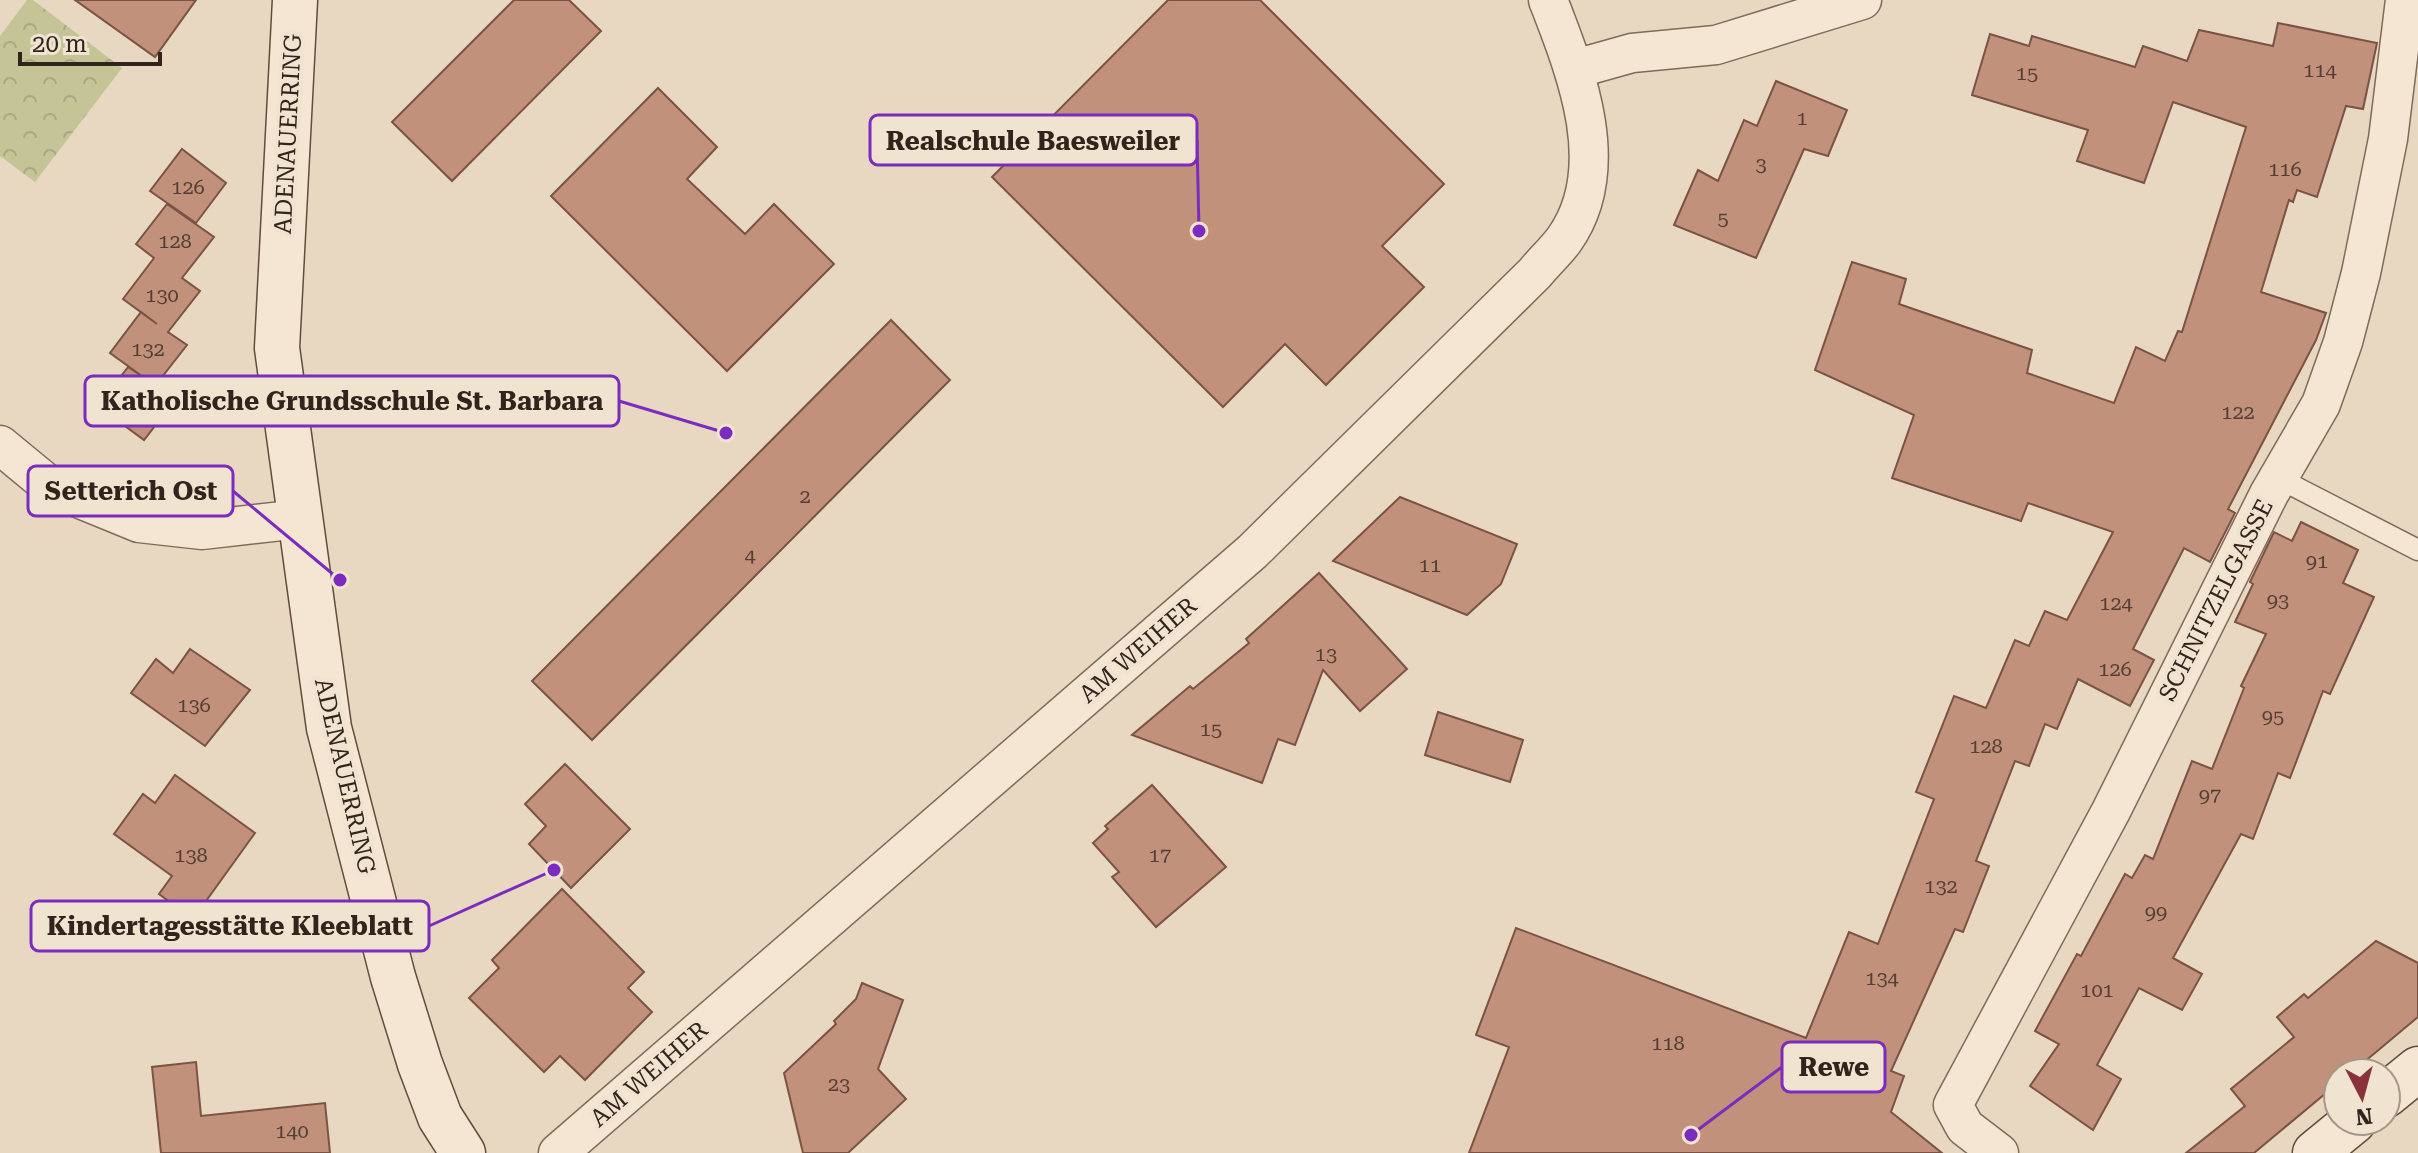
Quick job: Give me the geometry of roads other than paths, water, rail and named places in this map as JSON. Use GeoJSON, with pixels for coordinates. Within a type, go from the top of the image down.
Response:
{"type":"FeatureCollection","features":[{"type":"Feature","properties":{"kind":"street","name":"ADENAUERRING"},"geometry":{"type":"LineString","coordinates":[[295,0],[277,348],[329,728],[393,977],[420,1064],[440,1117],[463,1153]]}},
{"type":"Feature","properties":{"kind":"street","name":"AM WEIHER"},"geometry":{"type":"LineString","coordinates":[[558,1153],[1252,552],[1535,273],[1565,239],[1579,208],[1587,177],[1587,127],[1575,69],[1548,0]]}},
{"type":"Feature","properties":{"kind":"street"},"geometry":{"type":"LineString","coordinates":[[1575,69],[1632,53],[1716,45],[1862,0]]}},
{"type":"Feature","properties":{"kind":"street","name":"SCHNITZELGASSE"},"geometry":{"type":"LineString","coordinates":[[1999,1153],[1965,1127],[1953,1105],[2111,811],[2278,478],[2321,404],[2343,342],[2361,273],[2388,139],[2405,0]]}},
{"type":"Feature","properties":{"kind":"street"},"geometry":{"type":"LineString","coordinates":[[0,445],[51,487],[139,523],[202,530],[300,519]]}},
{"type":"Feature","properties":{"kind":"street"},"geometry":{"type":"LineString","coordinates":[[2402,1082],[2418,1069]]}},
{"type":"Feature","properties":{"kind":"street"},"geometry":{"type":"LineString","coordinates":[[2315,1153],[2334,1137]]}},
{"type":"Feature","properties":{"kind":"lane"},"geometry":{"type":"LineString","coordinates":[[2278,478],[2418,550]]}},
{"type":"Feature","properties":{"kind":"place","name":"Realschule Baesweiler"},"geometry":{"type":"Point","coordinates":[1199,231]}},
{"type":"Feature","properties":{"kind":"place","name":"Katholische Grundsschule St. Barbara"},"geometry":{"type":"Point","coordinates":[726,433]}},
{"type":"Feature","properties":{"kind":"place","name":"Setterich Ost"},"geometry":{"type":"Point","coordinates":[340,580]}},
{"type":"Feature","properties":{"kind":"place","name":"Kindertagesstätte Kleeblatt"},"geometry":{"type":"Point","coordinates":[554,870]}},
{"type":"Feature","properties":{"kind":"place","name":"Rewe"},"geometry":{"type":"Point","coordinates":[1691,1135]}}]}
